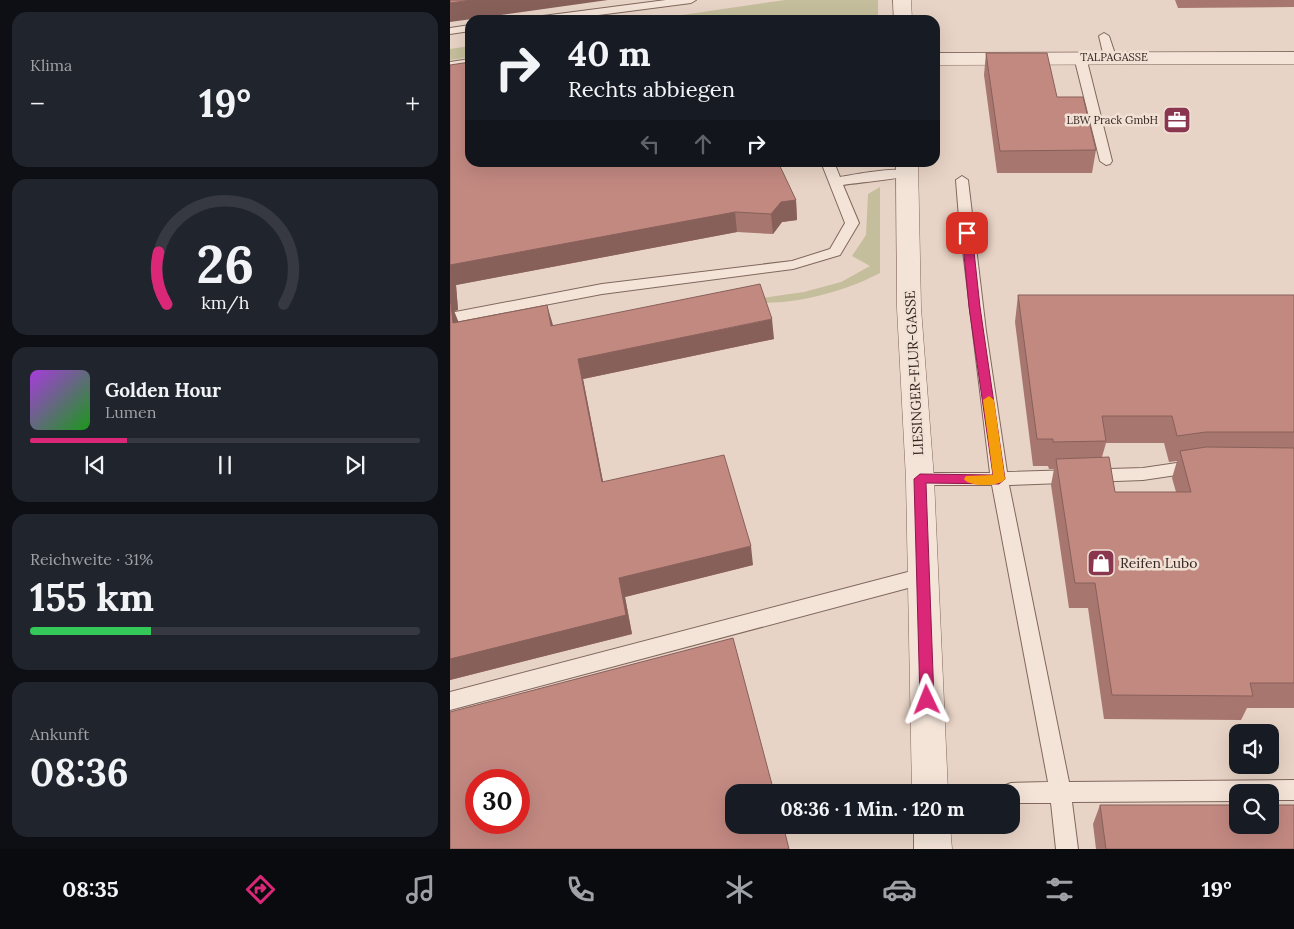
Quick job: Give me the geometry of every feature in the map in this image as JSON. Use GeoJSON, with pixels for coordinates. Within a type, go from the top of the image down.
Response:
{"type":"FeatureCollection","features":[{"type":"Feature","properties":{"kind":"street"},"geometry":{"type":"LineString","coordinates":[[902,0],[903,15]]}},
{"type":"Feature","properties":{"kind":"street","name":"TALPAGASSE"},"geometry":{"type":"LineString","coordinates":[[940,59],[1080,57],[1294,58]]}},
{"type":"Feature","properties":{"kind":"street","name":"LIESINGER-FLUR-GASSE"},"geometry":{"type":"LineString","coordinates":[[907,168],[909,308],[920,479],[930,784]]}},
{"type":"Feature","properties":{"kind":"street"},"geometry":{"type":"LineString","coordinates":[[932,834],[932,849]]}},
{"type":"Feature","properties":{"kind":"lane"},"geometry":{"type":"LineString","coordinates":[[574,15],[689,0]]}},
{"type":"Feature","properties":{"kind":"lane"},"geometry":{"type":"LineString","coordinates":[[450,31],[465,29]]}},
{"type":"Feature","properties":{"kind":"lane"},"geometry":{"type":"LineString","coordinates":[[1104,36],[1110,57]]}},
{"type":"Feature","properties":{"kind":"lane"},"geometry":{"type":"LineString","coordinates":[[1080,57],[1106,161]]}},
{"type":"Feature","properties":{"kind":"lane"},"geometry":{"type":"LineString","coordinates":[[450,65],[465,63]]}},
{"type":"Feature","properties":{"kind":"lane"},"geometry":{"type":"LineString","coordinates":[[450,318],[602,289],[793,265],[835,252],[852,223],[829,167]]}},
{"type":"Feature","properties":{"kind":"lane"},"geometry":{"type":"LineString","coordinates":[[836,182],[907,168]]}},
{"type":"Feature","properties":{"kind":"lane"},"geometry":{"type":"LineString","coordinates":[[962,180],[975,307],[999,479],[1062,793],[1068,849]]}},
{"type":"Feature","properties":{"kind":"lane"},"geometry":{"type":"LineString","coordinates":[[920,479],[999,479],[1143,474],[1196,466],[1216,466]]}},
{"type":"Feature","properties":{"kind":"lane"},"geometry":{"type":"LineString","coordinates":[[450,701],[923,576]]}},
{"type":"Feature","properties":{"kind":"lane"},"geometry":{"type":"LineString","coordinates":[[1020,793],[1294,790]]}},
{"type":"Feature","properties":{"kind":"shaded area"},"geometry":{"type":"Polygon","coordinates":[[[785,0],[878,0],[878,15],[682,15],[785,0]]]}},
{"type":"Feature","properties":{"kind":"shaded area"},"geometry":{"type":"Polygon","coordinates":[[[465,47],[465,58],[450,60],[450,49],[465,47]]]}},
{"type":"Feature","properties":{"kind":"shaded area"},"geometry":{"type":"Polygon","coordinates":[[[880,187],[880,273],[848,287],[813,297],[759,303],[742,301],[804,292],[841,282],[870,266],[852,256],[866,235],[868,194],[880,187]]]}},
{"type":"Feature","properties":{"kind":"building"},"geometry":{"type":"Polygon","coordinates":[[[450,0],[472,0],[450,3],[450,0]]]}},
{"type":"Feature","properties":{"kind":"building"},"geometry":{"type":"Polygon","coordinates":[[[986,53],[1047,53],[1057,97],[1083,97],[1096,150],[1000,151],[986,53]]]}},
{"type":"Feature","properties":{"kind":"building"},"geometry":{"type":"Polygon","coordinates":[[[465,63],[465,167],[780,167],[796,200],[781,202],[771,214],[735,212],[450,265],[450,65],[465,63]]]}},
{"type":"Feature","properties":{"kind":"building"},"geometry":{"type":"Polygon","coordinates":[[[760,284],[772,319],[578,359],[602,482],[724,455],[751,546],[619,578],[626,615],[450,659],[450,304],[453,323],[547,305],[551,326],[760,284]]]}},
{"type":"Feature","properties":{"kind":"building"},"geometry":{"type":"Polygon","coordinates":[[[1018,295],[1294,295],[1294,432],[1206,432],[1177,436],[1172,416],[1102,416],[1106,441],[1053,442],[1053,439],[1037,439],[1018,295]]]}},
{"type":"Feature","properties":{"kind":"building"},"geometry":{"type":"Polygon","coordinates":[[[1206,447],[1294,448],[1294,683],[1250,683],[1253,696],[1112,695],[1095,583],[1075,583],[1056,459],[1109,457],[1115,492],[1191,492],[1180,451],[1206,447]]]}},
{"type":"Feature","properties":{"kind":"building"},"geometry":{"type":"Polygon","coordinates":[[[733,638],[772,784],[725,784],[725,834],[785,834],[789,849],[450,849],[450,712],[733,638]]]}},
{"type":"Feature","properties":{"kind":"building"},"geometry":{"type":"Polygon","coordinates":[[[1100,805],[1229,805],[1229,834],[1279,834],[1279,805],[1294,805],[1294,849],[1106,849],[1100,805]]]}},
{"type":"Feature","properties":{"kind":"slow traffic"},"geometry":{"type":"LineString","coordinates":[[970,479],[999,479],[999,465],[989,400]]}},
{"type":"Feature","properties":{"kind":"place","name":"LBW Prack GmbH"},"geometry":{"type":"Point","coordinates":[1177,120]}},
{"type":"Feature","properties":{"kind":"place","name":"Reifen Lubo"},"geometry":{"type":"Point","coordinates":[1101,563]}},
{"type":"Feature","properties":{"kind":"route"},"geometry":{"type":"LineString","coordinates":[[927,700],[920,479],[999,479],[999,465],[977,322],[967,233]]}}]}
